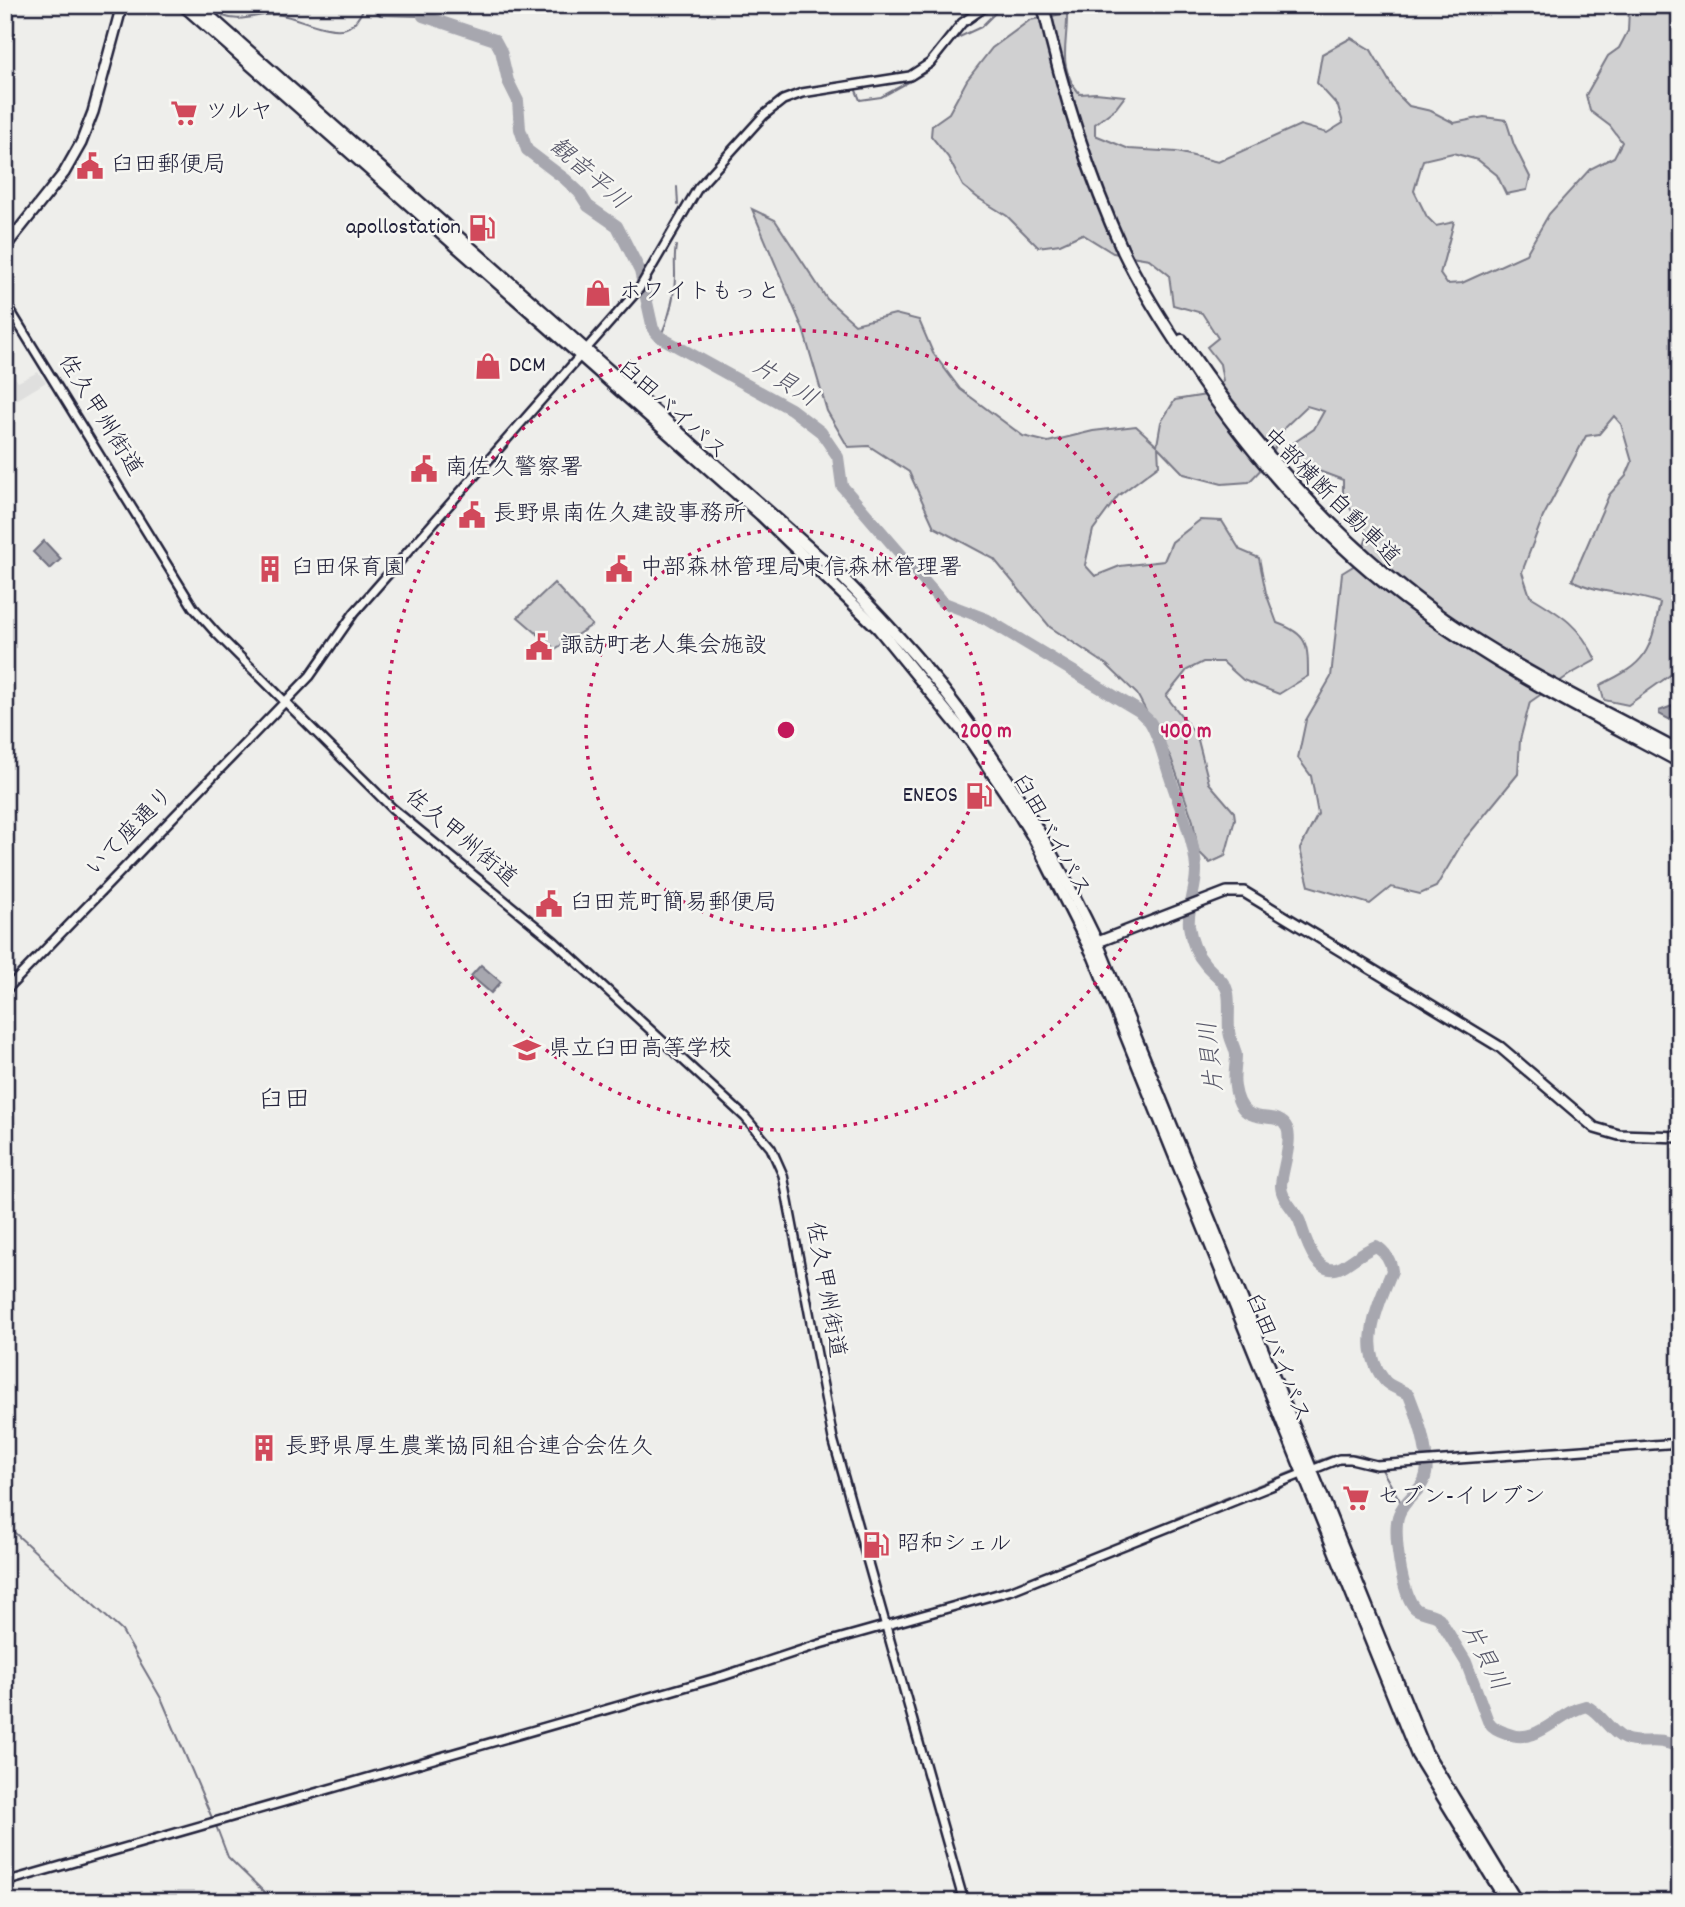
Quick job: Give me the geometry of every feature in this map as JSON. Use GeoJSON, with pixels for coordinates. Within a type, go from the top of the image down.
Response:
{"type":"FeatureCollection","features":[{"type":"Feature","properties":{"kind":"highway","name":"臼田バイパス"},"geometry":{"type":"LineString","coordinates":[[183,5],[583,352]]}},
{"type":"Feature","properties":{"kind":"highway","name":"臼田バイパス"},"geometry":{"type":"LineString","coordinates":[[197,5],[786,538],[894,645],[972,743],[1035,840],[1093,944],[1308,1472],[1426,1752],[1517,1902]]}},
{"type":"Feature","properties":{"kind":"highway","name":"中部横断自動車道"},"geometry":{"type":"LineString","coordinates":[[1043,5],[1079,142],[1137,277],[1191,366],[1251,447],[1335,538],[1408,601],[1459,638],[1566,702],[1680,762]]}},
{"type":"Feature","properties":{"kind":"highway","name":"中部横断自動車道"},"geometry":{"type":"LineString","coordinates":[[1110,219],[1174,327],[1235,412],[1308,498],[1368,557],[1422,602],[1515,665],[1680,752]]}},
{"type":"Feature","properties":{"kind":"highway","name":"臼田バイパス"},"geometry":{"type":"LineString","coordinates":[[1308,1472],[1417,1755],[1507,1902]]}},
{"type":"Feature","properties":{"kind":"main road"},"geometry":{"type":"LineString","coordinates":[[5,247],[64,173],[82,142],[93,112],[122,5]]}},
{"type":"Feature","properties":{"kind":"main road"},"geometry":{"type":"LineString","coordinates":[[1093,944],[1227,892],[1244,892],[1500,1047],[1595,1128],[1619,1135],[1680,1137]]}},
{"type":"Feature","properties":{"kind":"street","name":"いて座通り"},"geometry":{"type":"LineString","coordinates":[[5,991],[320,664],[360,605],[639,289],[698,188],[769,109],[792,96],[814,90],[910,76],[930,62],[962,23],[988,5]]}},
{"type":"Feature","properties":{"kind":"street","name":"佐久甲州街道"},"geometry":{"type":"LineString","coordinates":[[5,302],[193,607],[216,633],[393,808],[554,941],[745,1118],[771,1148],[785,1184],[833,1438],[964,1902]]}},
{"type":"Feature","properties":{"kind":"street"},"geometry":{"type":"LineString","coordinates":[[5,1882],[723,1676],[820,1644],[1012,1590],[1343,1459],[1376,1465],[1680,1444]]}},
{"type":"Feature","properties":{"kind":"street"},"geometry":{"type":"LineString","coordinates":[[5,1896],[8,1902]]}},
{"type":"Feature","properties":{"kind":"shaded area"},"geometry":{"type":"Polygon","coordinates":[[[1627,5],[1680,5],[1680,668],[1628,705],[1604,700],[1600,685],[1628,670],[1644,654],[1653,634],[1660,603],[1594,588],[1572,580],[1609,495],[1626,476],[1632,462],[1621,424],[1614,416],[1599,434],[1586,436],[1543,517],[1522,572],[1530,596],[1569,622],[1583,638],[1596,660],[1530,702],[1520,740],[1518,774],[1464,840],[1436,887],[1420,894],[1391,887],[1370,904],[1309,886],[1300,849],[1318,814],[1311,776],[1298,758],[1306,720],[1331,677],[1342,573],[1358,563],[1368,534],[1343,498],[1343,480],[1289,460],[1289,446],[1314,429],[1324,411],[1307,406],[1285,427],[1268,462],[1249,482],[1222,484],[1184,474],[1158,447],[1159,465],[1118,496],[1093,530],[1085,565],[1095,576],[1120,566],[1164,561],[1172,542],[1200,520],[1222,521],[1240,550],[1259,558],[1266,593],[1277,623],[1300,636],[1308,656],[1308,676],[1279,694],[1243,680],[1223,662],[1203,662],[1187,670],[1166,696],[1197,736],[1209,783],[1234,812],[1235,819],[1225,856],[1210,863],[1198,851],[1193,821],[1171,758],[1137,694],[1107,665],[1050,627],[994,559],[934,527],[909,472],[869,446],[848,447],[827,411],[803,329],[752,209],[775,220],[827,299],[855,324],[895,314],[919,320],[933,353],[960,389],[1023,436],[1048,442],[1093,431],[1136,426],[1157,445],[1161,422],[1175,400],[1206,395],[1223,381],[1220,364],[1207,347],[1218,338],[1202,313],[1173,305],[1169,275],[1149,259],[1113,253],[1082,234],[1060,244],[1038,247],[1007,216],[963,186],[948,157],[931,136],[932,125],[949,113],[967,80],[992,48],[1030,20],[1067,13],[1065,55],[1068,74],[1073,84],[1080,94],[1125,96],[1116,108],[1095,124],[1095,135],[1129,149],[1177,152],[1218,162],[1300,125],[1327,133],[1343,123],[1338,106],[1317,83],[1322,54],[1351,38],[1371,50],[1396,93],[1409,106],[1431,111],[1454,123],[1484,117],[1506,120],[1514,145],[1530,177],[1527,190],[1506,194],[1497,175],[1478,160],[1453,153],[1423,160],[1414,191],[1427,217],[1436,226],[1454,222],[1440,274],[1447,284],[1462,283],[1526,254],[1549,214],[1590,169],[1614,157],[1622,142],[1610,126],[1590,111],[1586,95],[1608,56],[1619,48],[1628,31],[1627,5]]]}},
{"type":"Feature","properties":{"kind":"shaded area"},"geometry":{"type":"Polygon","coordinates":[[[5,362],[18,382],[38,372],[46,382],[5,407],[5,362]]]}},
{"type":"Feature","properties":{"kind":"shaded area"},"geometry":{"type":"Polygon","coordinates":[[[44,541],[61,559],[50,569],[33,552],[44,541]]]}},
{"type":"Feature","properties":{"kind":"shaded area"},"geometry":{"type":"Polygon","coordinates":[[[554,583],[592,625],[555,649],[518,617],[554,583]]]}},
{"type":"Feature","properties":{"kind":"shaded area"},"geometry":{"type":"Polygon","coordinates":[[[1680,703],[1680,725],[1659,714],[1659,711],[1680,703]]]}},
{"type":"Feature","properties":{"kind":"shaded area"},"geometry":{"type":"Polygon","coordinates":[[[481,965],[501,982],[491,993],[471,976],[481,965]]]}},
{"type":"Feature","properties":{"kind":"waterway","name":"観音平川"},"geometry":{"type":"LineString","coordinates":[[97,5],[107,9],[116,8]]}},
{"type":"Feature","properties":{"kind":"waterway","name":"観音平川"},"geometry":{"type":"LineString","coordinates":[[125,7],[138,5]]}},
{"type":"Feature","properties":{"kind":"waterway","name":"観音平川"},"geometry":{"type":"LineString","coordinates":[[223,16],[238,19],[274,14],[340,29],[352,25],[364,8],[370,8],[380,15],[423,16],[417,5]]}},
{"type":"Feature","properties":{"kind":"waterway"},"geometry":{"type":"LineString","coordinates":[[855,88],[860,100],[881,97],[925,73],[934,66],[955,39],[981,27],[1003,5]]}},
{"type":"Feature","properties":{"kind":"waterway","name":"片貝川"},"geometry":{"type":"LineString","coordinates":[[423,16],[495,40],[501,51],[508,81],[518,101],[520,129],[527,150],[565,179],[579,192],[588,206],[617,226],[640,271],[653,329],[660,337],[791,409],[821,432],[838,457],[842,486],[942,602],[986,619],[1139,711],[1150,722],[1159,742],[1195,857],[1196,875],[1189,912],[1191,936],[1199,956],[1222,981],[1228,993],[1229,1033],[1236,1055],[1234,1083],[1239,1101],[1252,1115],[1276,1119],[1287,1128],[1289,1140],[1282,1190],[1298,1217],[1309,1248],[1320,1264],[1335,1269],[1376,1246],[1385,1253],[1390,1264],[1392,1271],[1373,1326],[1372,1355],[1385,1381],[1409,1395],[1422,1434],[1427,1465],[1424,1480],[1405,1503],[1397,1522],[1402,1577],[1410,1601],[1417,1610],[1439,1618],[1466,1662],[1488,1721],[1498,1730],[1517,1736],[1528,1736],[1586,1706],[1625,1739],[1664,1742],[1680,1748]]}},
{"type":"Feature","properties":{"kind":"waterway"},"geometry":{"type":"LineString","coordinates":[[677,187],[678,205]]}},
{"type":"Feature","properties":{"kind":"waterway"},"geometry":{"type":"LineString","coordinates":[[660,337],[673,299],[676,246]]}},
{"type":"Feature","properties":{"kind":"waterway"},"geometry":{"type":"LineString","coordinates":[[1313,1463],[1344,1454],[1359,1455],[1374,1462]]}},
{"type":"Feature","properties":{"kind":"waterway"},"geometry":{"type":"LineString","coordinates":[[1381,1468],[1403,1506]]}},
{"type":"Feature","properties":{"kind":"waterway"},"geometry":{"type":"LineString","coordinates":[[1176,1518],[1299,1469]]}},
{"type":"Feature","properties":{"kind":"waterway"},"geometry":{"type":"LineString","coordinates":[[5,1524],[122,1631],[162,1700],[212,1818]]}},
{"type":"Feature","properties":{"kind":"waterway"},"geometry":{"type":"LineString","coordinates":[[215,1823],[228,1857],[265,1893],[294,1902]]}},
{"type":"Feature","properties":{"kind":"place","name":"ツルヤ"},"geometry":{"type":"Point","coordinates":[184,113]}},
{"type":"Feature","properties":{"kind":"place","name":"臼田郵便局"},"geometry":{"type":"Point","coordinates":[90,166]}},
{"type":"Feature","properties":{"kind":"place","name":"apollostation"},"geometry":{"type":"Point","coordinates":[482,228]}},
{"type":"Feature","properties":{"kind":"place","name":"ホワイトもっと"},"geometry":{"type":"Point","coordinates":[598,293]}},
{"type":"Feature","properties":{"kind":"place","name":"DCM"},"geometry":{"type":"Point","coordinates":[488,366]}},
{"type":"Feature","properties":{"kind":"place","name":"南佐久警察署"},"geometry":{"type":"Point","coordinates":[424,469]}},
{"type":"Feature","properties":{"kind":"place","name":"長野県南佐久建設事務所"},"geometry":{"type":"Point","coordinates":[472,515]}},
{"type":"Feature","properties":{"kind":"place","name":"臼田保育園"},"geometry":{"type":"Point","coordinates":[270,569]}},
{"type":"Feature","properties":{"kind":"place","name":"中部森林管理局東信森林管理署"},"geometry":{"type":"Point","coordinates":[619,569]}},
{"type":"Feature","properties":{"kind":"place","name":"諏訪町老人集会施設"},"geometry":{"type":"Point","coordinates":[539,647]}},
{"type":"Feature","properties":{"kind":"place","name":"ENEOS"},"geometry":{"type":"Point","coordinates":[979,796]}},
{"type":"Feature","properties":{"kind":"place","name":"臼田荒町簡易郵便局"},"geometry":{"type":"Point","coordinates":[549,904]}},
{"type":"Feature","properties":{"kind":"place","name":"県立臼田高等学校"},"geometry":{"type":"Point","coordinates":[527,1050]}},
{"type":"Feature","properties":{"kind":"place","name":"長野県厚生農業協同組合連合会佐久"},"geometry":{"type":"Point","coordinates":[264,1448]}},
{"type":"Feature","properties":{"kind":"place","name":"セブン-イレブン"},"geometry":{"type":"Point","coordinates":[1356,1498]}},
{"type":"Feature","properties":{"kind":"place","name":"昭和シェル"},"geometry":{"type":"Point","coordinates":[876,1545]}},
{"type":"Feature","properties":{"kind":"district","name":"臼田"},"geometry":{"type":"Point","coordinates":[284,1101]}}]}
